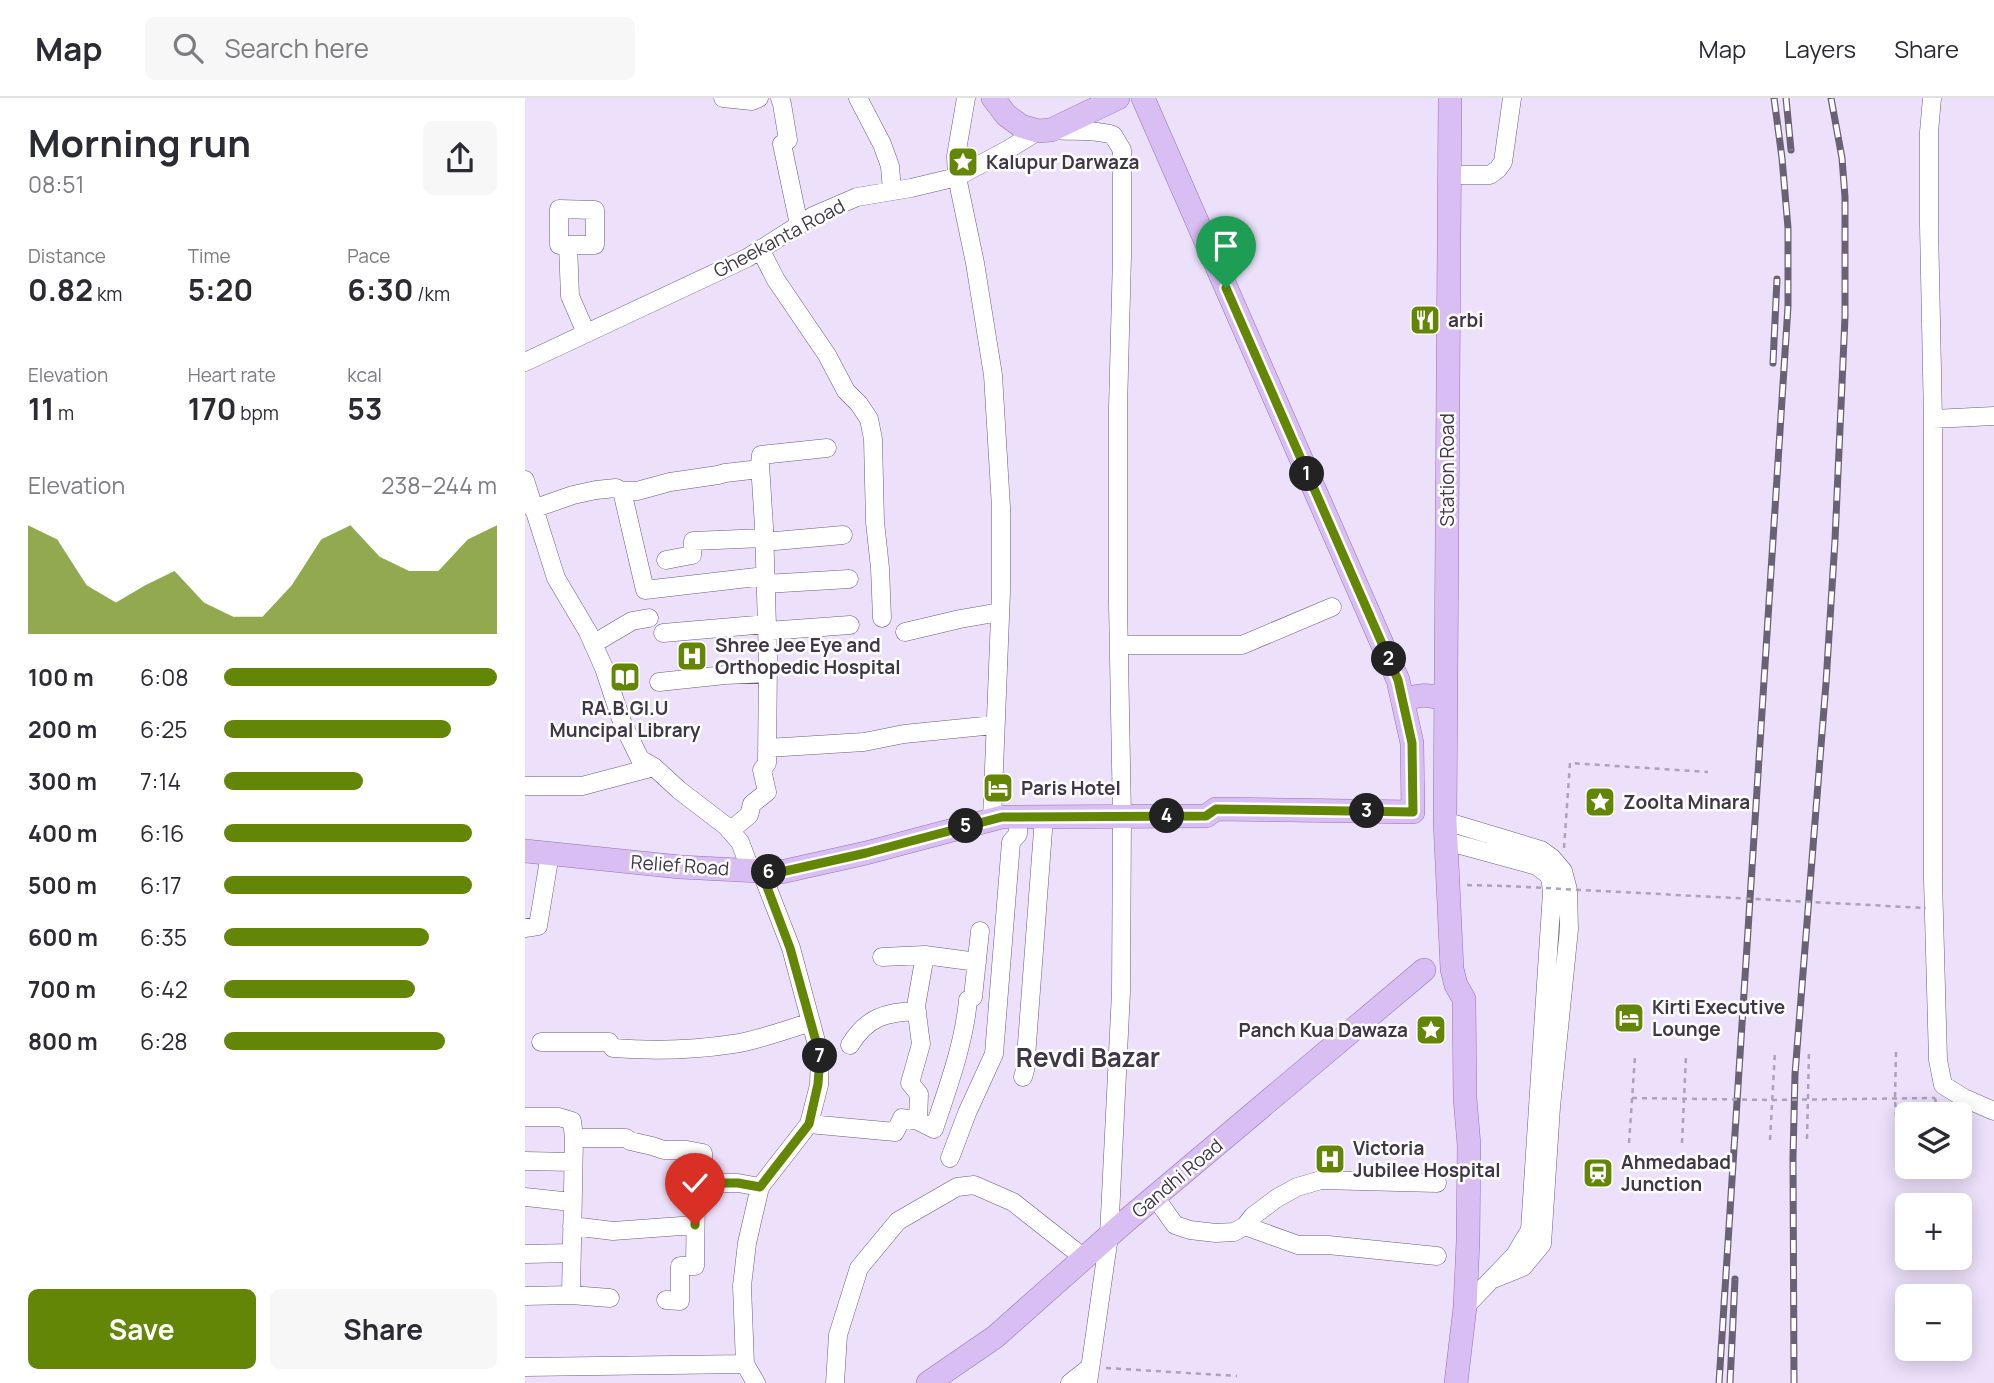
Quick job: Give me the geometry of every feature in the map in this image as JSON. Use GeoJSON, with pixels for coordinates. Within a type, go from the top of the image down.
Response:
{"type":"FeatureCollection","features":[{"type":"Feature","properties":{"kind":"main road"},"geometry":{"type":"LineString","coordinates":[[993,98],[1006,115],[1021,126],[1044,130]]}},
{"type":"Feature","properties":{"kind":"main road","name":"Gheekanta Road"},"geometry":{"type":"LineString","coordinates":[[1044,130],[1118,98]]}},
{"type":"Feature","properties":{"kind":"main road"},"geometry":{"type":"LineString","coordinates":[[1143,98],[1398,680],[1403,703],[1419,695],[1445,701]]}},
{"type":"Feature","properties":{"kind":"main road","name":"Station Road"},"geometry":{"type":"LineString","coordinates":[[1450,98],[1445,831],[1452,969],[1455,985],[1464,999],[1469,1164],[1465,1307],[1456,1383]]}},
{"type":"Feature","properties":{"kind":"main road","name":"Relief Road"},"geometry":{"type":"LineString","coordinates":[[525,851],[680,866],[781,872],[1002,817],[1206,816],[1216,823],[1413,819],[1412,743],[1403,703]]}},
{"type":"Feature","properties":{"kind":"main road","name":"Gandhi Road"},"geometry":{"type":"LineString","coordinates":[[928,1383],[995,1337],[1109,1236],[1424,970]]}},
{"type":"Feature","properties":{"kind":"street"},"geometry":{"type":"LineString","coordinates":[[723,98],[752,101],[759,98]]}},
{"type":"Feature","properties":{"kind":"street"},"geometry":{"type":"LineString","coordinates":[[780,98],[788,139],[782,144],[799,225]]}},
{"type":"Feature","properties":{"kind":"street"},"geometry":{"type":"LineString","coordinates":[[858,98],[882,144],[890,166],[892,191]]}},
{"type":"Feature","properties":{"kind":"street"},"geometry":{"type":"LineString","coordinates":[[966,98],[957,156],[957,177],[975,264],[993,375],[1002,507],[992,819]]}},
{"type":"Feature","properties":{"kind":"street"},"geometry":{"type":"LineString","coordinates":[[1449,175],[1490,175],[1498,169],[1503,162],[1512,98]]}},
{"type":"Feature","properties":{"kind":"street"},"geometry":{"type":"LineString","coordinates":[[1932,98],[1929,132],[1929,225],[1933,419],[1933,880],[1938,1060],[1943,1085],[1994,1111]]}},
{"type":"Feature","properties":{"kind":"street"},"geometry":{"type":"LineString","coordinates":[[1044,130],[1098,131],[1113,135],[1122,150],[1118,408],[1121,992],[1109,1236],[1088,1376],[1070,1383]]}},
{"type":"Feature","properties":{"kind":"street","name":"Gheekanta Road"},"geometry":{"type":"LineString","coordinates":[[525,362],[747,258],[813,216],[857,197],[957,177],[1044,130]]}},
{"type":"Feature","properties":{"kind":"street"},"geometry":{"type":"LineString","coordinates":[[568,245],[570,296],[586,333]]}},
{"type":"Feature","properties":{"kind":"street"},"geometry":{"type":"LineString","coordinates":[[760,249],[776,280],[827,355],[846,391],[869,419],[873,439],[875,522],[882,618]]}},
{"type":"Feature","properties":{"kind":"street"},"geometry":{"type":"LineString","coordinates":[[1933,419],[1994,416]]}},
{"type":"Feature","properties":{"kind":"street"},"geometry":{"type":"LineString","coordinates":[[730,831],[749,815],[752,804],[767,792],[762,770],[767,762],[767,627],[761,455],[827,448]]}},
{"type":"Feature","properties":{"kind":"street"},"geometry":{"type":"LineString","coordinates":[[533,509],[596,490],[616,488],[622,491],[637,491],[725,472],[760,469]]}},
{"type":"Feature","properties":{"kind":"street"},"geometry":{"type":"LineString","coordinates":[[525,480],[556,578],[593,643],[622,722],[640,759],[654,766],[730,831],[740,842],[756,871],[790,948],[820,1056],[818,1084],[809,1124],[760,1187],[747,1242],[742,1286],[745,1364],[756,1383]]}},
{"type":"Feature","properties":{"kind":"street"},"geometry":{"type":"LineString","coordinates":[[622,491],[645,590],[765,580],[849,579]]}},
{"type":"Feature","properties":{"kind":"street"},"geometry":{"type":"LineString","coordinates":[[666,560],[692,555],[694,541],[843,535]]}},
{"type":"Feature","properties":{"kind":"street"},"geometry":{"type":"LineString","coordinates":[[1119,645],[1242,645],[1332,607]]}},
{"type":"Feature","properties":{"kind":"street"},"geometry":{"type":"LineString","coordinates":[[905,632],[1000,612]]}},
{"type":"Feature","properties":{"kind":"street"},"geometry":{"type":"LineString","coordinates":[[593,643],[632,621],[649,618]]}},
{"type":"Feature","properties":{"kind":"street"},"geometry":{"type":"LineString","coordinates":[[663,633],[850,625]]}},
{"type":"Feature","properties":{"kind":"street"},"geometry":{"type":"LineString","coordinates":[[659,682],[767,673]]}},
{"type":"Feature","properties":{"kind":"street"},"geometry":{"type":"LineString","coordinates":[[767,748],[864,742],[904,734],[994,725]]}},
{"type":"Feature","properties":{"kind":"street"},"geometry":{"type":"LineString","coordinates":[[525,786],[582,786],[654,766]]}},
{"type":"Feature","properties":{"kind":"street"},"geometry":{"type":"LineString","coordinates":[[950,1158],[994,1054],[1011,842],[1018,834],[1019,817]]}},
{"type":"Feature","properties":{"kind":"street"},"geometry":{"type":"LineString","coordinates":[[1023,1077],[1044,817]]}},
{"type":"Feature","properties":{"kind":"street"},"geometry":{"type":"LineString","coordinates":[[1445,831],[1541,850],[1563,871],[1568,891],[1569,929],[1551,1107],[1542,1244],[1523,1267],[1491,1280]]}},
{"type":"Feature","properties":{"kind":"street"},"geometry":{"type":"LineString","coordinates":[[1445,831],[1537,866],[1550,876],[1552,892],[1530,1230],[1515,1255],[1465,1307]]}},
{"type":"Feature","properties":{"kind":"street"},"geometry":{"type":"LineString","coordinates":[[525,929],[538,926],[550,853]]}},
{"type":"Feature","properties":{"kind":"street"},"geometry":{"type":"LineString","coordinates":[[809,1124],[895,1132],[902,1118],[918,1121],[934,1129],[963,1036],[968,1000],[973,997],[980,931]]}},
{"type":"Feature","properties":{"kind":"street"},"geometry":{"type":"LineString","coordinates":[[882,957],[925,956],[977,962]]}},
{"type":"Feature","properties":{"kind":"street"},"geometry":{"type":"LineString","coordinates":[[918,1121],[919,1094],[910,1083],[921,1044],[916,1006],[925,956]]}},
{"type":"Feature","properties":{"kind":"street"},"geometry":{"type":"LineString","coordinates":[[850,1045],[870,1022],[892,1012],[917,1011]]}},
{"type":"Feature","properties":{"kind":"street"},"geometry":{"type":"LineString","coordinates":[[541,1042],[609,1042],[613,1048],[651,1051],[735,1044],[811,1022]]}},
{"type":"Feature","properties":{"kind":"street"},"geometry":{"type":"LineString","coordinates":[[525,1117],[559,1117],[572,1121],[571,1295]]}},
{"type":"Feature","properties":{"kind":"street"},"geometry":{"type":"LineString","coordinates":[[574,1138],[626,1138],[664,1150],[703,1153],[703,1183],[699,1195],[696,1195],[695,1266],[680,1266],[680,1301],[666,1300]]}},
{"type":"Feature","properties":{"kind":"street"},"geometry":{"type":"LineString","coordinates":[[525,1161],[573,1162]]}},
{"type":"Feature","properties":{"kind":"street"},"geometry":{"type":"LineString","coordinates":[[1155,1197],[1175,1225],[1190,1230],[1225,1233],[1245,1226],[1253,1216],[1297,1186],[1321,1181],[1437,1183]]}},
{"type":"Feature","properties":{"kind":"street"},"geometry":{"type":"LineString","coordinates":[[703,1183],[738,1183],[760,1187]]}},
{"type":"Feature","properties":{"kind":"street"},"geometry":{"type":"LineString","coordinates":[[835,1383],[838,1335],[859,1268],[898,1222],[957,1186],[974,1185],[1013,1202],[1084,1258]]}},
{"type":"Feature","properties":{"kind":"street"},"geometry":{"type":"LineString","coordinates":[[525,1197],[572,1202]]}},
{"type":"Feature","properties":{"kind":"street"},"geometry":{"type":"LineString","coordinates":[[572,1226],[613,1231],[695,1225]]}},
{"type":"Feature","properties":{"kind":"street"},"geometry":{"type":"LineString","coordinates":[[1245,1226],[1299,1245],[1328,1245],[1437,1256]]}},
{"type":"Feature","properties":{"kind":"street"},"geometry":{"type":"LineString","coordinates":[[525,1254],[571,1253]]}},
{"type":"Feature","properties":{"kind":"street"},"geometry":{"type":"LineString","coordinates":[[525,1296],[610,1298]]}},
{"type":"Feature","properties":{"kind":"street"},"geometry":{"type":"LineString","coordinates":[[525,1367],[745,1364]]}},
{"type":"Feature","properties":{"kind":"path"},"geometry":{"type":"LineString","coordinates":[[1563,871],[1570,763],[1708,772]]}},
{"type":"Feature","properties":{"kind":"path"},"geometry":{"type":"LineString","coordinates":[[1467,885],[1926,908]]}},
{"type":"Feature","properties":{"kind":"path"},"geometry":{"type":"LineString","coordinates":[[1770,1140],[1775,1051]]}},
{"type":"Feature","properties":{"kind":"path"},"geometry":{"type":"LineString","coordinates":[[1808,1139],[1809,1051]]}},
{"type":"Feature","properties":{"kind":"path"},"geometry":{"type":"LineString","coordinates":[[1895,1102],[1896,1052]]}},
{"type":"Feature","properties":{"kind":"path"},"geometry":{"type":"LineString","coordinates":[[1629,1143],[1635,1056]]}},
{"type":"Feature","properties":{"kind":"path"},"geometry":{"type":"LineString","coordinates":[[1682,1143],[1686,1056]]}},
{"type":"Feature","properties":{"kind":"path"},"geometry":{"type":"LineString","coordinates":[[1632,1098],[1935,1098],[1936,1102]]}},
{"type":"Feature","properties":{"kind":"path"},"geometry":{"type":"LineString","coordinates":[[1088,1376],[1237,1376]]}},
{"type":"Feature","properties":{"kind":"railway"},"geometry":{"type":"LineString","coordinates":[[1719,1383],[1788,306],[1788,228],[1774,98]]}},
{"type":"Feature","properties":{"kind":"railway"},"geometry":{"type":"LineString","coordinates":[[1786,98],[1791,150]]}},
{"type":"Feature","properties":{"kind":"railway"},"geometry":{"type":"LineString","coordinates":[[1794,1383],[1795,1074],[1826,683],[1845,317],[1845,197],[1842,158],[1831,98]]}},
{"type":"Feature","properties":{"kind":"railway"},"geometry":{"type":"LineString","coordinates":[[1773,363],[1777,279]]}},
{"type":"Feature","properties":{"kind":"railway"},"geometry":{"type":"LineString","coordinates":[[1730,1383],[1735,1279]]}},
{"type":"Feature","properties":{"kind":"place","name":"Kalupur Darwaza"},"geometry":{"type":"Point","coordinates":[963,162]}},
{"type":"Feature","properties":{"kind":"place","name":"arbi"},"geometry":{"type":"Point","coordinates":[1425,320]}},
{"type":"Feature","properties":{"kind":"place","name":"Shree Jee Eye and Orthopedic Hospital"},"geometry":{"type":"Point","coordinates":[692,656]}},
{"type":"Feature","properties":{"kind":"place","name":"RA.B.GI.U Muncipal Library"},"geometry":{"type":"Point","coordinates":[625,677]}},
{"type":"Feature","properties":{"kind":"place","name":"Paris Hotel"},"geometry":{"type":"Point","coordinates":[998,788]}},
{"type":"Feature","properties":{"kind":"place","name":"Zoolta Minara"},"geometry":{"type":"Point","coordinates":[1600,802]}},
{"type":"Feature","properties":{"kind":"place","name":"Kirti Executive Lounge"},"geometry":{"type":"Point","coordinates":[1629,1018]}},
{"type":"Feature","properties":{"kind":"place","name":"Panch Kua Dawaza"},"geometry":{"type":"Point","coordinates":[1431,1030]}},
{"type":"Feature","properties":{"kind":"place","name":"Victoria Jubilee Hospital"},"geometry":{"type":"Point","coordinates":[1330,1159]}},
{"type":"Feature","properties":{"kind":"place","name":"Ahmedabad Junction"},"geometry":{"type":"Point","coordinates":[1598,1173]}},
{"type":"Feature","properties":{"kind":"district","name":"Revdi Bazar"},"geometry":{"type":"Point","coordinates":[1088,1057]}},
{"type":"Feature","properties":{"kind":"route"},"geometry":{"type":"LineString","coordinates":[[695,1225],[696,1195],[699,1195],[703,1183],[738,1183],[760,1187],[809,1124],[818,1084],[820,1056],[805,996],[761,871],[781,872],[866,853],[1002,817],[1206,816],[1216,809],[1413,812],[1412,743],[1398,680],[1226,288]]}}]}
